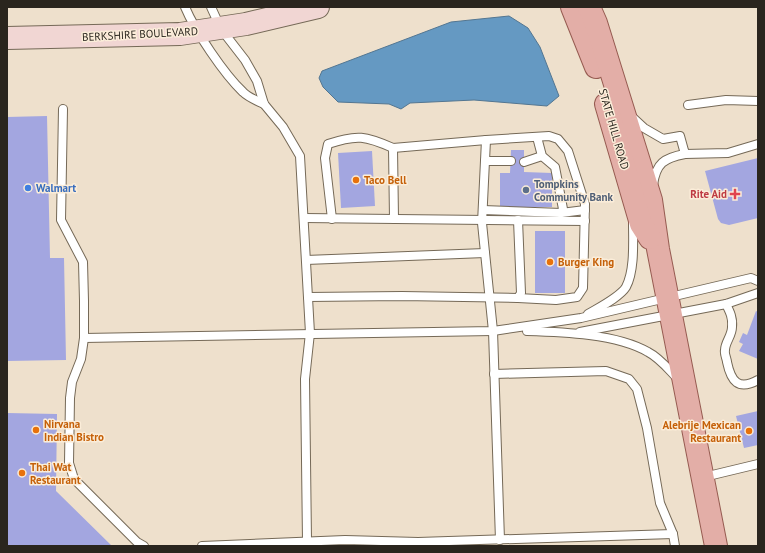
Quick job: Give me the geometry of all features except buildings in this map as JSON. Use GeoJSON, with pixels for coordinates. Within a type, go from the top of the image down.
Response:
{"type":"FeatureCollection","features":[{"type":"Feature","properties":{"kind":"main road","name":"BERKSHIRE BOULEVARD"},"geometry":{"type":"LineString","coordinates":[[7,38],[180,34],[222,29],[318,7]]}},
{"type":"Feature","properties":{"kind":"main road","name":"STATE HILL ROAD"},"geometry":{"type":"LineString","coordinates":[[572,7],[594,61],[642,198]]}},
{"type":"Feature","properties":{"kind":"main road","name":"STATE HILL ROAD"},"geometry":{"type":"LineString","coordinates":[[589,7],[596,23],[623,108],[642,198],[641,224],[658,249],[716,546]]}},
{"type":"Feature","properties":{"kind":"main road","name":"STATE HILL ROAD"},"geometry":{"type":"LineString","coordinates":[[704,479],[720,510],[730,546]]}},
{"type":"Feature","properties":{"kind":"lane"},"geometry":{"type":"LineString","coordinates":[[185,7],[198,32],[222,68],[243,93],[264,104]]}},
{"type":"Feature","properties":{"kind":"lane"},"geometry":{"type":"LineString","coordinates":[[211,7],[222,29],[245,60],[257,81],[264,104],[283,128],[300,156],[310,333],[305,379],[307,541]]}},
{"type":"Feature","properties":{"kind":"lane"},"geometry":{"type":"LineString","coordinates":[[688,105],[726,100],[758,101]]}},
{"type":"Feature","properties":{"kind":"lane"},"geometry":{"type":"LineString","coordinates":[[623,108],[644,128],[663,139],[680,136],[685,154]]}},
{"type":"Feature","properties":{"kind":"lane"},"geometry":{"type":"LineString","coordinates":[[63,109],[61,220],[83,262],[84,338],[81,359],[72,382],[70,398],[69,463],[74,479],[137,542],[144,546]]}},
{"type":"Feature","properties":{"kind":"lane"},"geometry":{"type":"LineString","coordinates":[[308,297],[402,296],[556,300],[577,297],[583,288],[585,204],[568,151],[558,139],[549,136],[393,148],[366,137],[343,139],[328,144],[325,158],[332,219]]}},
{"type":"Feature","properties":{"kind":"lane"},"geometry":{"type":"LineString","coordinates":[[537,137],[542,156],[555,167],[563,208],[561,213]]}},
{"type":"Feature","properties":{"kind":"lane"},"geometry":{"type":"LineString","coordinates":[[486,140],[483,220],[492,332],[500,540]]}},
{"type":"Feature","properties":{"kind":"lane"},"geometry":{"type":"LineString","coordinates":[[581,318],[610,301],[626,288],[632,265],[633,247],[642,198],[655,172],[663,162],[674,156],[685,154],[728,153],[758,144]]}},
{"type":"Feature","properties":{"kind":"lane"},"geometry":{"type":"LineString","coordinates":[[393,148],[394,220]]}},
{"type":"Feature","properties":{"kind":"lane"},"geometry":{"type":"LineString","coordinates":[[524,162],[542,156]]}},
{"type":"Feature","properties":{"kind":"lane"},"geometry":{"type":"LineString","coordinates":[[485,161],[511,161]]}},
{"type":"Feature","properties":{"kind":"lane"},"geometry":{"type":"LineString","coordinates":[[483,210],[561,213],[585,210]]}},
{"type":"Feature","properties":{"kind":"lane"},"geometry":{"type":"LineString","coordinates":[[304,218],[585,221]]}},
{"type":"Feature","properties":{"kind":"lane"},"geometry":{"type":"LineString","coordinates":[[518,220],[521,294],[518,298]]}},
{"type":"Feature","properties":{"kind":"lane"},"geometry":{"type":"LineString","coordinates":[[306,260],[485,253]]}},
{"type":"Feature","properties":{"kind":"lane"},"geometry":{"type":"LineString","coordinates":[[575,333],[669,306],[751,278],[758,281]]}},
{"type":"Feature","properties":{"kind":"lane"},"geometry":{"type":"LineString","coordinates":[[84,338],[310,333],[492,332],[669,306],[726,304],[758,293]]}},
{"type":"Feature","properties":{"kind":"lane"},"geometry":{"type":"LineString","coordinates":[[726,304],[732,316],[733,325],[732,334],[725,350],[730,376],[737,383],[744,385],[758,380]]}},
{"type":"Feature","properties":{"kind":"lane"},"geometry":{"type":"LineString","coordinates":[[510,330],[575,333],[629,344],[649,352],[667,367],[686,387]]}},
{"type":"Feature","properties":{"kind":"lane"},"geometry":{"type":"LineString","coordinates":[[494,374],[606,371],[629,378],[637,389],[647,428],[660,503],[674,534],[674,546]]}},
{"type":"Feature","properties":{"kind":"lane"},"geometry":{"type":"LineString","coordinates":[[704,479],[758,464]]}},
{"type":"Feature","properties":{"kind":"lane"},"geometry":{"type":"LineString","coordinates":[[202,546],[345,540],[418,542],[674,534]]}},
{"type":"Feature","properties":{"kind":"water"},"geometry":{"type":"Polygon","coordinates":[[[509,16],[528,28],[540,47],[559,96],[547,106],[474,100],[410,103],[401,109],[389,104],[338,102],[323,87],[319,78],[322,71],[451,22],[509,16]]]}},
{"type":"Feature","properties":{"kind":"place","name":"Taco Bell"},"geometry":{"type":"Point","coordinates":[356,180]}},
{"type":"Feature","properties":{"kind":"place","name":"Walmart"},"geometry":{"type":"Point","coordinates":[28,188]}},
{"type":"Feature","properties":{"kind":"place","name":"Tompkins Community Bank"},"geometry":{"type":"Point","coordinates":[526,190]}},
{"type":"Feature","properties":{"kind":"place","name":"Rite Aid"},"geometry":{"type":"Point","coordinates":[735,194]}},
{"type":"Feature","properties":{"kind":"place","name":"Burger King"},"geometry":{"type":"Point","coordinates":[550,262]}},
{"type":"Feature","properties":{"kind":"place","name":"Nirvana Indian Bistro"},"geometry":{"type":"Point","coordinates":[36,430]}},
{"type":"Feature","properties":{"kind":"place","name":"Alebrije Mexican Restaurant"},"geometry":{"type":"Point","coordinates":[749,431]}},
{"type":"Feature","properties":{"kind":"place","name":"Thai Wat Restaurant"},"geometry":{"type":"Point","coordinates":[22,473]}}]}
